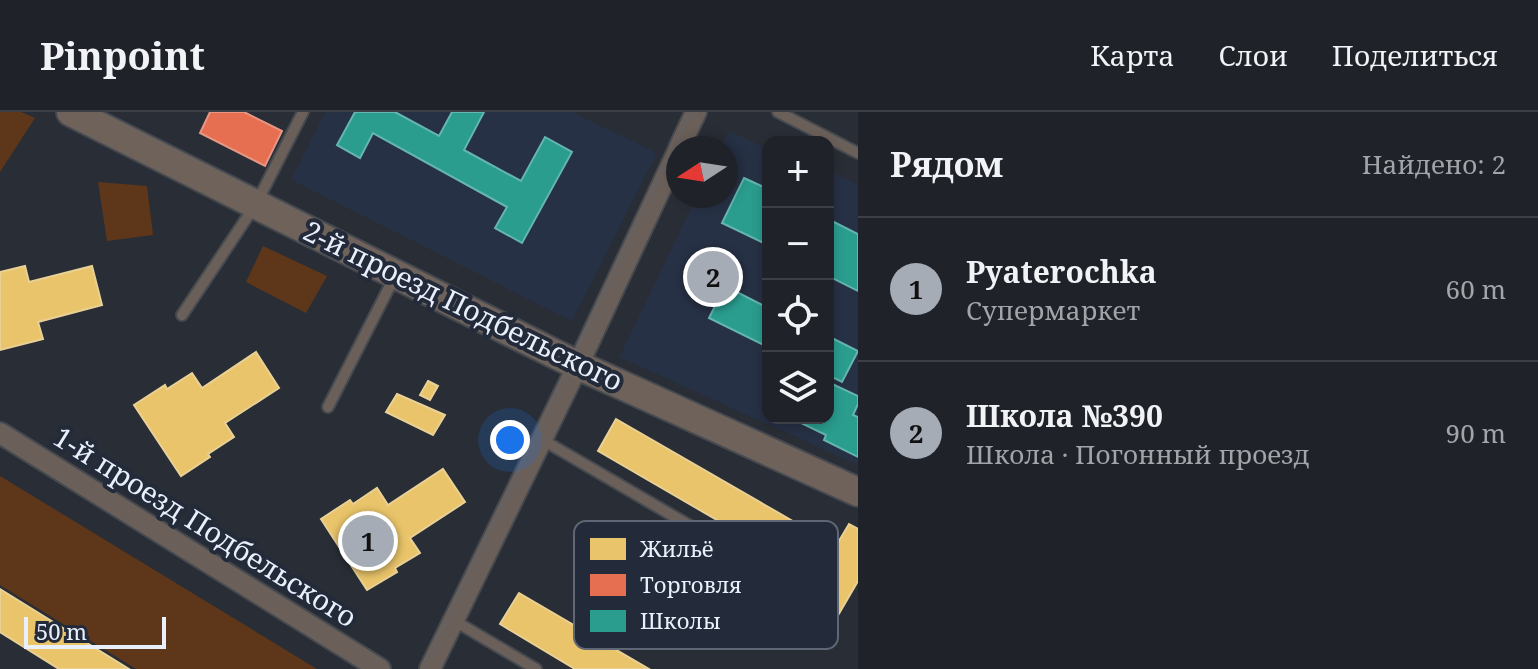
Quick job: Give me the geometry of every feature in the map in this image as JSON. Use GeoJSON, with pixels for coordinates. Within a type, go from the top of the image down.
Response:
{"type":"FeatureCollection","features":[{"type":"Feature","properties":{"kind":"street"},"geometry":{"type":"LineString","coordinates":[[685,136],[696,112]]}},
{"type":"Feature","properties":{"kind":"street","name":"2-й проезд Подбельского"},"geometry":{"type":"LineString","coordinates":[[89,115],[256,204],[578,365],[858,492]]}},
{"type":"Feature","properties":{"kind":"street"},"geometry":{"type":"LineString","coordinates":[[430,669],[666,177]]}},
{"type":"Feature","properties":{"kind":"street","name":"1-й проезд Подбельского"},"geometry":{"type":"LineString","coordinates":[[0,433],[380,669]]}},
{"type":"Feature","properties":{"kind":"lane"},"geometry":{"type":"LineString","coordinates":[[182,315],[256,204],[303,112]]}},
{"type":"Feature","properties":{"kind":"lane"},"geometry":{"type":"LineString","coordinates":[[778,112],[858,153]]}},
{"type":"Feature","properties":{"kind":"lane"},"geometry":{"type":"LineString","coordinates":[[328,407],[396,274]]}},
{"type":"Feature","properties":{"kind":"lane"},"geometry":{"type":"LineString","coordinates":[[541,439],[682,521]]}},
{"type":"Feature","properties":{"kind":"lane"},"geometry":{"type":"LineString","coordinates":[[453,620],[536,669]]}},
{"type":"Feature","properties":{"kind":"shaded area"},"geometry":{"type":"Polygon","coordinates":[[[0,112],[21,112],[35,118],[0,172],[0,112]]]}},
{"type":"Feature","properties":{"kind":"shaded area"},"geometry":{"type":"Polygon","coordinates":[[[325,112],[572,112],[657,153],[572,321],[291,180],[325,112]]]}},
{"type":"Feature","properties":{"kind":"shaded area"},"geometry":{"type":"Polygon","coordinates":[[[729,131],[762,146],[762,422],[619,357],[691,208],[738,208],[738,136],[727,136],[729,131]]]}},
{"type":"Feature","properties":{"kind":"shaded area"},"geometry":{"type":"Polygon","coordinates":[[[834,173],[858,185],[858,465],[767,424],[834,424],[834,173]]]}},
{"type":"Feature","properties":{"kind":"shaded area"},"geometry":{"type":"Polygon","coordinates":[[[98,182],[147,186],[153,235],[107,241],[98,182]]]}},
{"type":"Feature","properties":{"kind":"shaded area"},"geometry":{"type":"Polygon","coordinates":[[[263,246],[327,276],[306,313],[246,282],[263,246]]]}},
{"type":"Feature","properties":{"kind":"shaded area"},"geometry":{"type":"Polygon","coordinates":[[[0,476],[317,669],[136,669],[0,585],[0,476]]]}},
{"type":"Feature","properties":{"kind":"building: Жильё"},"geometry":{"type":"Polygon","coordinates":[[[25,266],[29,282],[92,266],[102,305],[38,322],[43,339],[0,350],[0,272],[25,266]]]}},
{"type":"Feature","properties":{"kind":"building: Жильё"},"geometry":{"type":"Polygon","coordinates":[[[256,352],[279,388],[225,423],[234,437],[181,476],[134,405],[165,385],[167,389],[192,373],[202,388],[256,352]]]}},
{"type":"Feature","properties":{"kind":"building: Жильё"},"geometry":{"type":"Polygon","coordinates":[[[428,381],[438,386],[430,400],[420,395],[428,381]]]}},
{"type":"Feature","properties":{"kind":"building: Жильё"},"geometry":{"type":"Polygon","coordinates":[[[397,394],[445,415],[433,435],[386,412],[397,394]]]}},
{"type":"Feature","properties":{"kind":"building: Жильё"},"geometry":{"type":"Polygon","coordinates":[[[616,419],[793,521],[719,521],[598,451],[616,419]]]}},
{"type":"Feature","properties":{"kind":"building: Жильё"},"geometry":{"type":"Polygon","coordinates":[[[443,469],[465,502],[410,538],[420,553],[395,568],[397,572],[367,590],[321,519],[350,500],[353,504],[377,488],[388,505],[443,469]]]}},
{"type":"Feature","properties":{"kind":"building: Жильё"},"geometry":{"type":"Polygon","coordinates":[[[849,524],[858,529],[858,581],[838,615],[838,543],[849,524]]]}},
{"type":"Feature","properties":{"kind":"building: Жильё"},"geometry":{"type":"Polygon","coordinates":[[[0,589],[129,669],[59,669],[0,632],[0,589]]]}},
{"type":"Feature","properties":{"kind":"building: Жильё"},"geometry":{"type":"Polygon","coordinates":[[[519,593],[574,625],[574,649],[615,649],[649,669],[575,669],[500,624],[519,593]]]}},
{"type":"Feature","properties":{"kind":"building: Торговля"},"geometry":{"type":"Polygon","coordinates":[[[210,112],[244,112],[282,131],[265,166],[200,133],[210,112]]]}},
{"type":"Feature","properties":{"kind":"building: Школы"},"geometry":{"type":"Polygon","coordinates":[[[355,112],[395,112],[439,136],[452,112],[484,112],[464,150],[521,181],[545,137],[572,152],[522,243],[495,228],[507,207],[373,133],[360,158],[337,145],[355,112]]]}},
{"type":"Feature","properties":{"kind":"building: Школы"},"geometry":{"type":"Polygon","coordinates":[[[744,178],[762,186],[762,242],[722,223],[729,208],[738,208],[738,190],[744,178]]]}},
{"type":"Feature","properties":{"kind":"building: Школы"},"geometry":{"type":"Polygon","coordinates":[[[834,222],[858,234],[858,291],[834,279],[834,222]]]}},
{"type":"Feature","properties":{"kind":"building: Школы"},"geometry":{"type":"Polygon","coordinates":[[[725,286],[762,305],[762,344],[709,318],[725,286]]]}},
{"type":"Feature","properties":{"kind":"building: Школы"},"geometry":{"type":"Polygon","coordinates":[[[834,339],[858,351],[842,382],[834,378],[834,339]]]}},
{"type":"Feature","properties":{"kind":"building: Школы"},"geometry":{"type":"Polygon","coordinates":[[[834,385],[858,396],[853,415],[858,417],[858,457],[824,440],[826,435],[803,424],[834,424],[834,385]]]}},
{"type":"Feature","properties":{"kind":"tram line"},"geometry":{"type":"LineString","coordinates":[[424,669],[691,112]]}},
{"type":"Feature","properties":{"kind":"place","name":"Школа №390"},"geometry":{"type":"Point","coordinates":[713,277]}},
{"type":"Feature","properties":{"kind":"place","name":"Pyaterochka"},"geometry":{"type":"Point","coordinates":[368,541]}}]}
